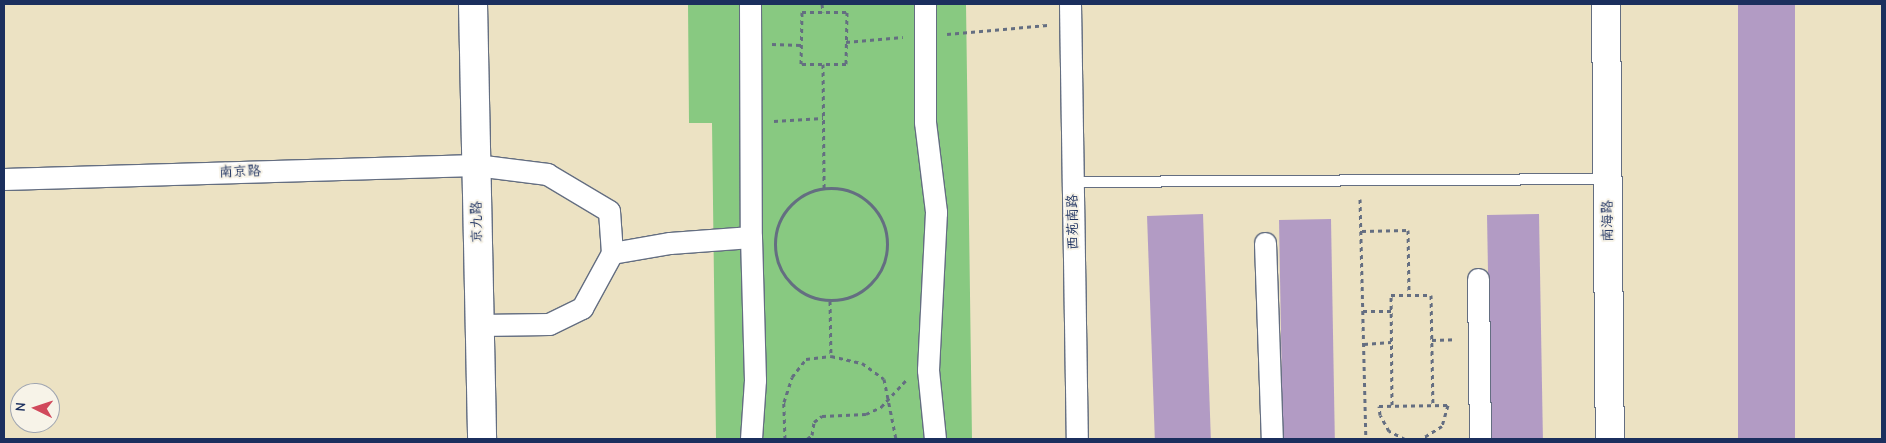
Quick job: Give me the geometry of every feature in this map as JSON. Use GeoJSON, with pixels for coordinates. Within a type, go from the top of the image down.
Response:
{"type":"FeatureCollection","features":[{"type":"Feature","properties":{"kind":"main road","name":"京九路"},"geometry":{"type":"LineString","coordinates":[[473,4],[482,439]]}},
{"type":"Feature","properties":{"kind":"main road","name":"南海路"},"geometry":{"type":"LineString","coordinates":[[1606,4],[1610,439]]}},
{"type":"Feature","properties":{"kind":"street"},"geometry":{"type":"LineString","coordinates":[[750,4],[751,238],[755,380],[751,439]]}},
{"type":"Feature","properties":{"kind":"street"},"geometry":{"type":"LineString","coordinates":[[924,4],[925,122],[936,212],[928,370],[934,439]]}},
{"type":"Feature","properties":{"kind":"street","name":"西苑南路"},"geometry":{"type":"LineString","coordinates":[[1070,14],[1078,439]]}},
{"type":"Feature","properties":{"kind":"street","name":"南京路"},"geometry":{"type":"LineString","coordinates":[[4,179],[476,165],[547,174],[609,211],[612,253]]}},
{"type":"Feature","properties":{"kind":"street"},"geometry":{"type":"LineString","coordinates":[[479,325],[549,324],[582,308],[612,253],[670,243],[751,238]]}},
{"type":"Feature","properties":{"kind":"street"},"geometry":{"type":"LineString","coordinates":[[1265,243],[1272,439]]}},
{"type":"Feature","properties":{"kind":"street"},"geometry":{"type":"LineString","coordinates":[[1478,279],[1480,439]]}},
{"type":"Feature","properties":{"kind":"lane"},"geometry":{"type":"LineString","coordinates":[[1073,182],[1608,179]]}},
{"type":"Feature","properties":{"kind":"path"},"geometry":{"type":"LineString","coordinates":[[822,4],[823,12]]}},
{"type":"Feature","properties":{"kind":"path"},"geometry":{"type":"LineString","coordinates":[[802,12],[847,12],[846,42],[846,64],[801,64],[802,12]]}},
{"type":"Feature","properties":{"kind":"path"},"geometry":{"type":"LineString","coordinates":[[846,42],[923,35],[1070,14]]}},
{"type":"Feature","properties":{"kind":"path"},"geometry":{"type":"LineString","coordinates":[[751,44],[801,45]]}},
{"type":"Feature","properties":{"kind":"path"},"geometry":{"type":"LineString","coordinates":[[823,64],[824,189]]}},
{"type":"Feature","properties":{"kind":"path"},"geometry":{"type":"LineString","coordinates":[[752,123],[823,118]]}},
{"type":"Feature","properties":{"kind":"path"},"geometry":{"type":"LineString","coordinates":[[1359,180],[1362,231],[1366,439]]}},
{"type":"Feature","properties":{"kind":"path"},"geometry":{"type":"LineString","coordinates":[[824,189],[842,189],[859,196],[873,207],[882,222],[887,240],[886,258],[878,275],[865,289],[849,298],[830,301],[811,297],[795,288],[783,273],[776,256],[775,237],[781,220],[792,204],[806,194],[824,189]]}},
{"type":"Feature","properties":{"kind":"path"},"geometry":{"type":"LineString","coordinates":[[1362,231],[1408,230],[1409,295]]}},
{"type":"Feature","properties":{"kind":"path"},"geometry":{"type":"LineString","coordinates":[[1392,405],[1391,295],[1431,295],[1433,405]]}},
{"type":"Feature","properties":{"kind":"path"},"geometry":{"type":"LineString","coordinates":[[830,301],[831,356]]}},
{"type":"Feature","properties":{"kind":"path"},"geometry":{"type":"LineString","coordinates":[[1363,311],[1391,311]]}},
{"type":"Feature","properties":{"kind":"path"},"geometry":{"type":"LineString","coordinates":[[1364,344],[1391,342]]}},
{"type":"Feature","properties":{"kind":"path"},"geometry":{"type":"LineString","coordinates":[[785,439],[784,402],[792,377],[806,359],[831,356],[862,363],[884,379],[896,439]]}},
{"type":"Feature","properties":{"kind":"path"},"geometry":{"type":"LineString","coordinates":[[807,439],[812,436],[814,422],[822,416],[866,414],[881,407],[888,398]]}},
{"type":"Feature","properties":{"kind":"path"},"geometry":{"type":"LineString","coordinates":[[1405,439],[1389,431],[1380,415],[1379,406],[1448,405],[1446,416],[1435,433],[1421,439]]}},
{"type":"Feature","properties":{"kind":"green space"},"geometry":{"type":"Polygon","coordinates":[[[688,4],[966,4],[972,439],[716,439],[712,123],[689,123],[688,4]]]}},
{"type":"Feature","properties":{"kind":"building"},"geometry":{"type":"Polygon","coordinates":[[[1738,4],[1795,4],[1795,439],[1738,439],[1738,4]]]}},
{"type":"Feature","properties":{"kind":"building"},"geometry":{"type":"Polygon","coordinates":[[[1203,214],[1211,439],[1155,439],[1147,216],[1203,214]]]}},
{"type":"Feature","properties":{"kind":"building"},"geometry":{"type":"Polygon","coordinates":[[[1539,214],[1543,439],[1491,439],[1487,215],[1539,214]]]}},
{"type":"Feature","properties":{"kind":"building"},"geometry":{"type":"Polygon","coordinates":[[[1331,219],[1335,439],[1283,439],[1279,220],[1331,219]]]}}]}
